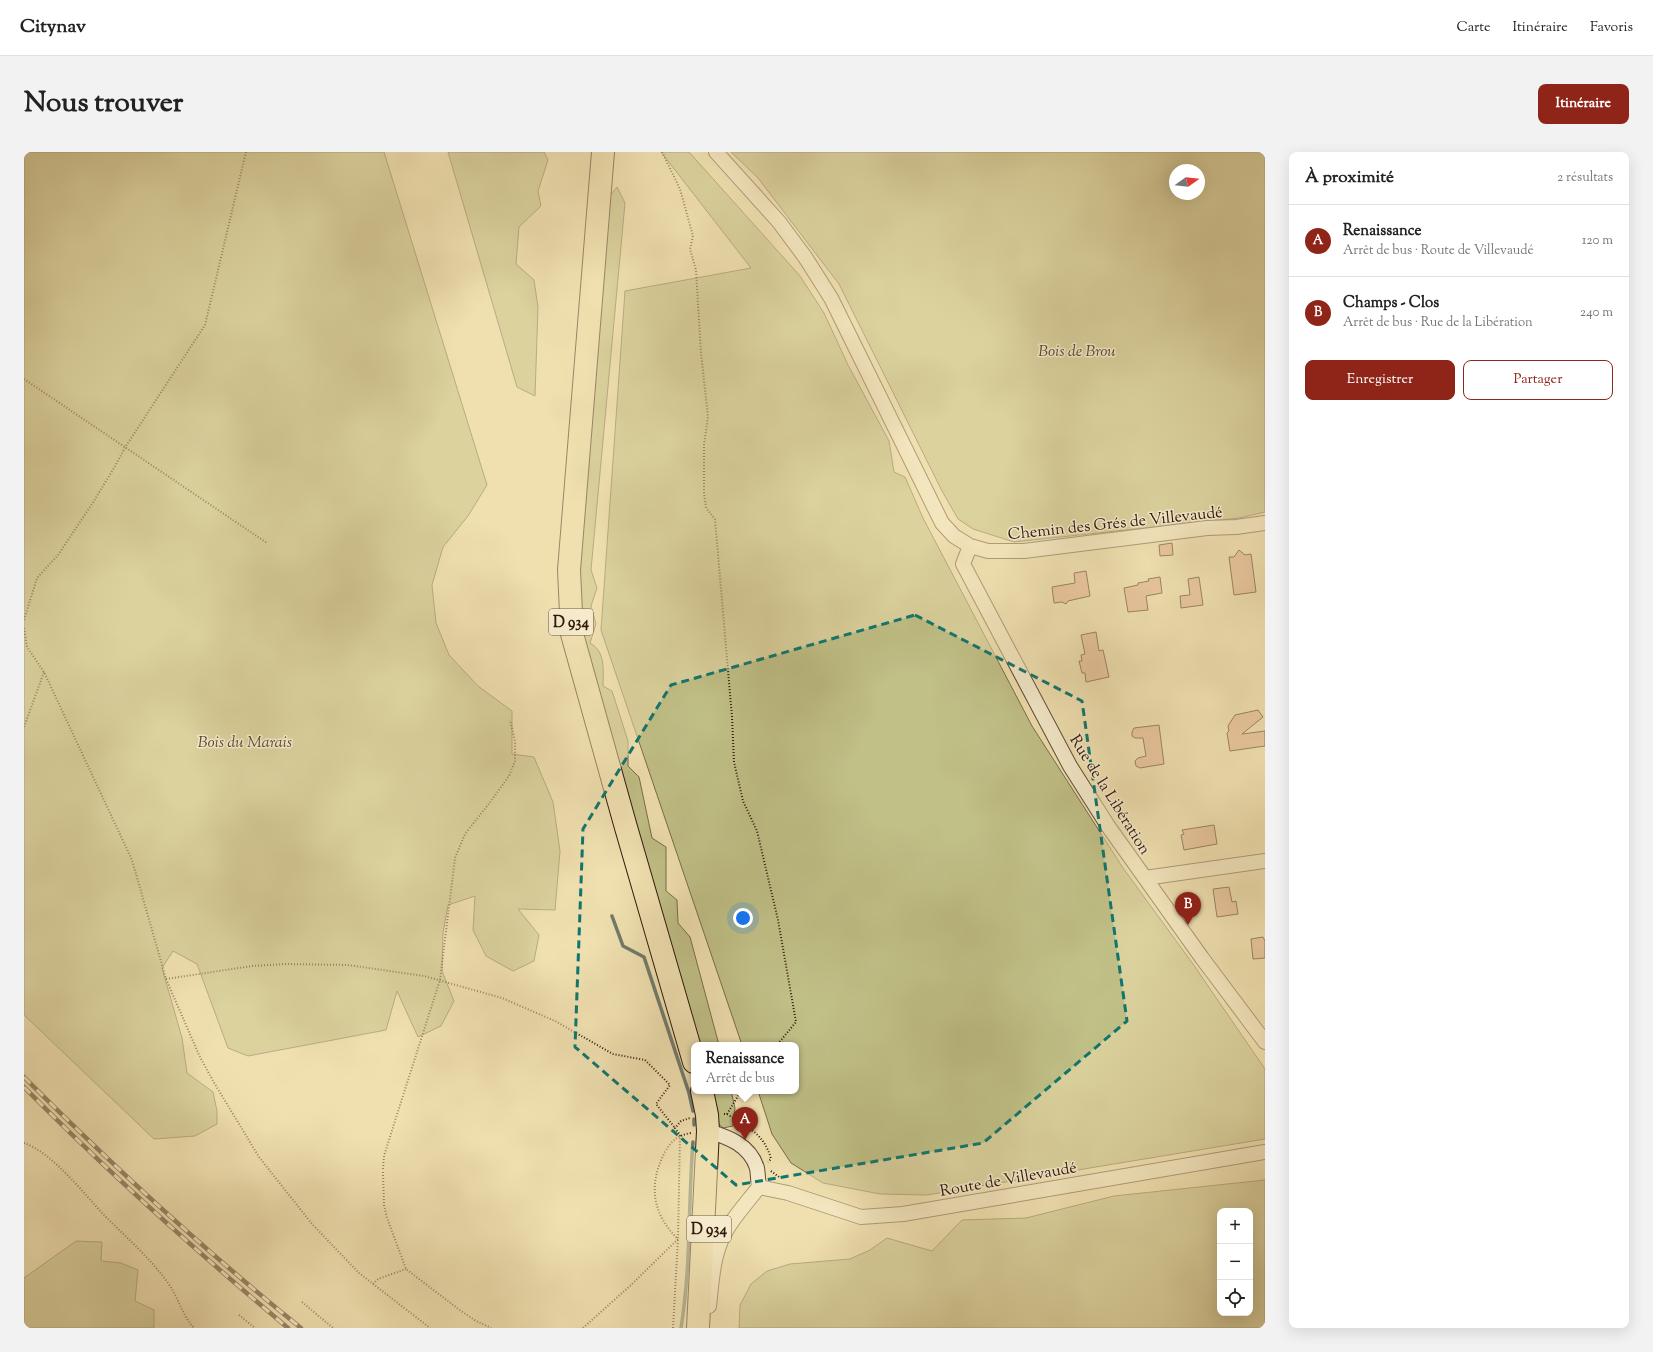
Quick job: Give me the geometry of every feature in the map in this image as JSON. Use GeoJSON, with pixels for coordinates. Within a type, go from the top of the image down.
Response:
{"type":"FeatureCollection","features":[{"type":"Feature","properties":{"kind":"main road","name":"D 934"},"geometry":{"type":"LineString","coordinates":[[604,157],[569,570],[572,634],[624,824],[691,1052]]}},
{"type":"Feature","properties":{"kind":"main road","name":"D 934"},"geometry":{"type":"LineString","coordinates":[[703,1094],[707,1115],[711,1150],[706,1328]]}},
{"type":"Feature","properties":{"kind":"main road","name":"D 934"},"geometry":{"type":"LineString","coordinates":[[698,1328],[708,1131]]}},
{"type":"Feature","properties":{"kind":"street","name":"Chemin des Grés de Villevaudé"},"geometry":{"type":"LineString","coordinates":[[716,152],[779,222],[831,298],[942,523],[954,536],[970,546],[988,551],[1024,551],[1207,528],[1236,527],[1265,523]]}},
{"type":"Feature","properties":{"kind":"street","name":"Rue de la Libération"},"geometry":{"type":"LineString","coordinates":[[970,546],[963,564],[1070,766],[1108,826],[1202,958],[1265,1042]]}},
{"type":"Feature","properties":{"kind":"street"},"geometry":{"type":"LineString","coordinates":[[1145,878],[1265,861]]}},
{"type":"Feature","properties":{"kind":"street"},"geometry":{"type":"LineString","coordinates":[[706,1328],[714,1263],[718,1246],[728,1226],[759,1187],[757,1168],[743,1146],[730,1139],[708,1131]]}},
{"type":"Feature","properties":{"kind":"street","name":"Route de Villevaudé"},"geometry":{"type":"LineString","coordinates":[[759,1187],[788,1193],[861,1217],[879,1216],[903,1214],[1265,1152]]}},
{"type":"Feature","properties":{"kind":"path"},"geometry":{"type":"LineString","coordinates":[[24,620],[37,578],[58,555],[92,504],[126,446],[204,325],[246,152]]}},
{"type":"Feature","properties":{"kind":"path"},"geometry":{"type":"LineString","coordinates":[[662,152],[680,189],[693,236],[690,249],[696,270],[701,353],[708,417],[704,444],[704,492],[706,508],[715,519],[732,717],[734,762],[743,801],[757,831],[778,920],[796,1022],[779,1042]]}},
{"type":"Feature","properties":{"kind":"path"},"geometry":{"type":"LineString","coordinates":[[24,379],[126,446],[267,543]]}},
{"type":"Feature","properties":{"kind":"path"},"geometry":{"type":"LineString","coordinates":[[24,628],[27,647],[44,672],[132,860],[166,979],[199,1055],[259,1157],[312,1224],[359,1273],[430,1328]]}},
{"type":"Feature","properties":{"kind":"path"},"geometry":{"type":"LineString","coordinates":[[24,727],[44,672]]}},
{"type":"Feature","properties":{"kind":"path"},"geometry":{"type":"LineString","coordinates":[[383,1169],[384,1156],[440,980],[455,858],[464,834],[509,776],[515,761],[515,741],[510,720]]}},
{"type":"Feature","properties":{"kind":"path"},"geometry":{"type":"LineString","coordinates":[[166,979],[252,966],[318,964],[348,965],[381,969],[440,980],[502,998],[561,1024],[613,1054],[646,1060],[670,1085],[656,1104],[674,1128]]}},
{"type":"Feature","properties":{"kind":"path"},"geometry":{"type":"LineString","coordinates":[[727,1114],[739,1094]]}},
{"type":"Feature","properties":{"kind":"path"},"geometry":{"type":"LineString","coordinates":[[674,1328],[678,1239],[680,1135],[669,1145],[661,1159],[656,1173],[655,1187],[655,1201],[658,1211],[669,1230],[678,1239]]}},
{"type":"Feature","properties":{"kind":"path"},"geometry":{"type":"LineString","coordinates":[[24,1143],[37,1150],[53,1162],[148,1259],[168,1284],[194,1328]]}},
{"type":"Feature","properties":{"kind":"path"},"geometry":{"type":"LineString","coordinates":[[770,1170],[781,1178]]}},
{"type":"Feature","properties":{"kind":"path"},"geometry":{"type":"LineString","coordinates":[[383,1172],[384,1205],[387,1218],[406,1269],[461,1311],[476,1321],[491,1328]]}},
{"type":"Feature","properties":{"kind":"path"},"geometry":{"type":"LineString","coordinates":[[583,1328],[640,1277],[678,1239]]}},
{"type":"Feature","properties":{"kind":"path"},"geometry":{"type":"LineString","coordinates":[[373,1284],[378,1279],[406,1269]]}},
{"type":"Feature","properties":{"kind":"path"},"geometry":{"type":"LineString","coordinates":[[302,1302],[333,1328]]}},
{"type":"Feature","properties":{"kind":"path"},"geometry":{"type":"LineString","coordinates":[[240,1314],[255,1328]]}},
{"type":"Feature","properties":{"kind":"highlighted area"},"geometry":{"type":"Polygon","coordinates":[[[915,615],[1082,701],[1127,1021],[983,1143],[736,1185],[575,1047],[583,829],[671,685],[915,615]]]}},
{"type":"Feature","properties":{"kind":"green space","name":"Bois du Marais"},"geometry":{"type":"Polygon","coordinates":[[[24,152],[384,152],[487,485],[468,516],[443,547],[432,585],[436,623],[449,655],[478,686],[512,711],[512,754],[534,757],[553,802],[560,851],[555,910],[518,909],[539,935],[534,961],[513,971],[486,956],[473,930],[475,896],[448,905],[443,933],[442,971],[454,1001],[441,1026],[418,1037],[397,991],[386,1030],[248,1056],[228,1048],[197,964],[173,951],[162,968],[182,1038],[187,1073],[213,1092],[217,1111],[217,1124],[195,1136],[154,1139],[24,1015],[24,152]]]}},
{"type":"Feature","properties":{"kind":"green space"},"geometry":{"type":"Polygon","coordinates":[[[448,152],[544,152],[548,160],[538,191],[541,206],[519,227],[516,264],[534,280],[538,307],[535,396],[517,387],[448,152]]]}},
{"type":"Feature","properties":{"kind":"green space"},"geometry":{"type":"Polygon","coordinates":[[[661,152],[689,152],[800,276],[824,313],[848,365],[889,441],[894,472],[905,477],[923,518],[1032,726],[1123,868],[1193,964],[1265,1069],[1265,1139],[927,1195],[880,1194],[823,1183],[791,1163],[772,1134],[759,1094],[799,1094],[799,1042],[741,1042],[601,630],[625,291],[751,268],[661,152]]]}},
{"type":"Feature","properties":{"kind":"green space","name":"Bois de Brou"},"geometry":{"type":"Polygon","coordinates":[[[731,152],[1265,152],[1265,512],[1239,518],[1014,542],[973,529],[958,519],[942,491],[839,284],[758,178],[731,152]]]}},
{"type":"Feature","properties":{"kind":"green space"},"geometry":{"type":"Polygon","coordinates":[[[617,187],[625,203],[591,570],[597,588],[591,606],[596,624],[590,643],[599,651],[601,656],[603,686],[612,691],[628,741],[628,766],[639,777],[652,838],[666,847],[666,891],[677,900],[678,923],[690,937],[718,1042],[696,1042],[584,658],[577,596],[607,199],[617,187]]]}},
{"type":"Feature","properties":{"kind":"green space"},"geometry":{"type":"Polygon","coordinates":[[[710,1094],[732,1094],[735,1108],[733,1126],[723,1128],[714,1119],[710,1094]]]}},
{"type":"Feature","properties":{"kind":"green space"},"geometry":{"type":"Polygon","coordinates":[[[1265,1180],[1265,1328],[739,1328],[740,1305],[751,1284],[767,1271],[790,1264],[850,1259],[870,1250],[887,1238],[932,1251],[962,1220],[1026,1218],[1114,1196],[1265,1180]]]}},
{"type":"Feature","properties":{"kind":"green space"},"geometry":{"type":"Polygon","coordinates":[[[76,1241],[102,1242],[101,1261],[121,1263],[138,1270],[135,1301],[154,1310],[154,1328],[24,1328],[24,1278],[76,1241]]]}},
{"type":"Feature","properties":{"kind":"building"},"geometry":{"type":"Polygon","coordinates":[[[1172,543],[1173,555],[1160,556],[1159,545],[1172,543]]]}},
{"type":"Feature","properties":{"kind":"building"},"geometry":{"type":"Polygon","coordinates":[[[1239,550],[1245,555],[1251,554],[1256,592],[1234,595],[1229,557],[1234,557],[1239,550]]]}},
{"type":"Feature","properties":{"kind":"building"},"geometry":{"type":"Polygon","coordinates":[[[1086,571],[1090,596],[1068,601],[1066,604],[1062,602],[1054,603],[1052,587],[1075,583],[1074,573],[1086,571]]]}},
{"type":"Feature","properties":{"kind":"building"},"geometry":{"type":"Polygon","coordinates":[[[1160,577],[1162,593],[1146,596],[1148,610],[1128,612],[1124,588],[1149,581],[1148,579],[1160,577]]]}},
{"type":"Feature","properties":{"kind":"building"},"geometry":{"type":"Polygon","coordinates":[[[1199,577],[1203,605],[1181,608],[1180,596],[1190,595],[1188,579],[1199,577]]]}},
{"type":"Feature","properties":{"kind":"building"},"geometry":{"type":"Polygon","coordinates":[[[1096,632],[1099,651],[1103,650],[1109,677],[1086,682],[1085,673],[1082,673],[1079,661],[1082,661],[1081,655],[1085,654],[1081,635],[1096,632]]]}},
{"type":"Feature","properties":{"kind":"building"},"geometry":{"type":"Polygon","coordinates":[[[1258,710],[1263,717],[1242,734],[1265,731],[1265,746],[1230,751],[1227,733],[1229,731],[1228,726],[1235,715],[1258,710]]]}},
{"type":"Feature","properties":{"kind":"building"},"geometry":{"type":"Polygon","coordinates":[[[1159,725],[1164,764],[1140,768],[1136,766],[1135,761],[1138,758],[1146,756],[1143,738],[1135,738],[1132,736],[1134,728],[1159,725]]]}},
{"type":"Feature","properties":{"kind":"building"},"geometry":{"type":"Polygon","coordinates":[[[1214,825],[1217,844],[1184,850],[1181,835],[1184,834],[1182,830],[1214,825]]]}},
{"type":"Feature","properties":{"kind":"building"},"geometry":{"type":"Polygon","coordinates":[[[1229,887],[1232,902],[1236,901],[1238,914],[1217,917],[1213,889],[1229,887]]]}},
{"type":"Feature","properties":{"kind":"building"},"geometry":{"type":"Polygon","coordinates":[[[1263,937],[1265,941],[1265,958],[1253,959],[1251,939],[1263,937]]]}},
{"type":"Feature","properties":{"kind":"waterway"},"geometry":{"type":"LineString","coordinates":[[612,916],[623,946],[644,957],[689,1093],[693,1111]]}},
{"type":"Feature","properties":{"kind":"waterway"},"geometry":{"type":"LineString","coordinates":[[694,1119],[694,1125]]}},
{"type":"Feature","properties":{"kind":"waterway"},"geometry":{"type":"LineString","coordinates":[[681,1328],[688,1259],[693,1142]]}},
{"type":"Feature","properties":{"kind":"railway"},"geometry":{"type":"LineString","coordinates":[[24,1077],[194,1238],[301,1328]]}},
{"type":"Feature","properties":{"kind":"railway"},"geometry":{"type":"LineString","coordinates":[[24,1087],[153,1211],[288,1328]]}},
{"type":"Feature","properties":{"kind":"place","name":"Champs - Clos"},"geometry":{"type":"Point","coordinates":[1188,925]}},
{"type":"Feature","properties":{"kind":"place","name":"Renaissance"},"geometry":{"type":"Point","coordinates":[745,1140]}}]}
